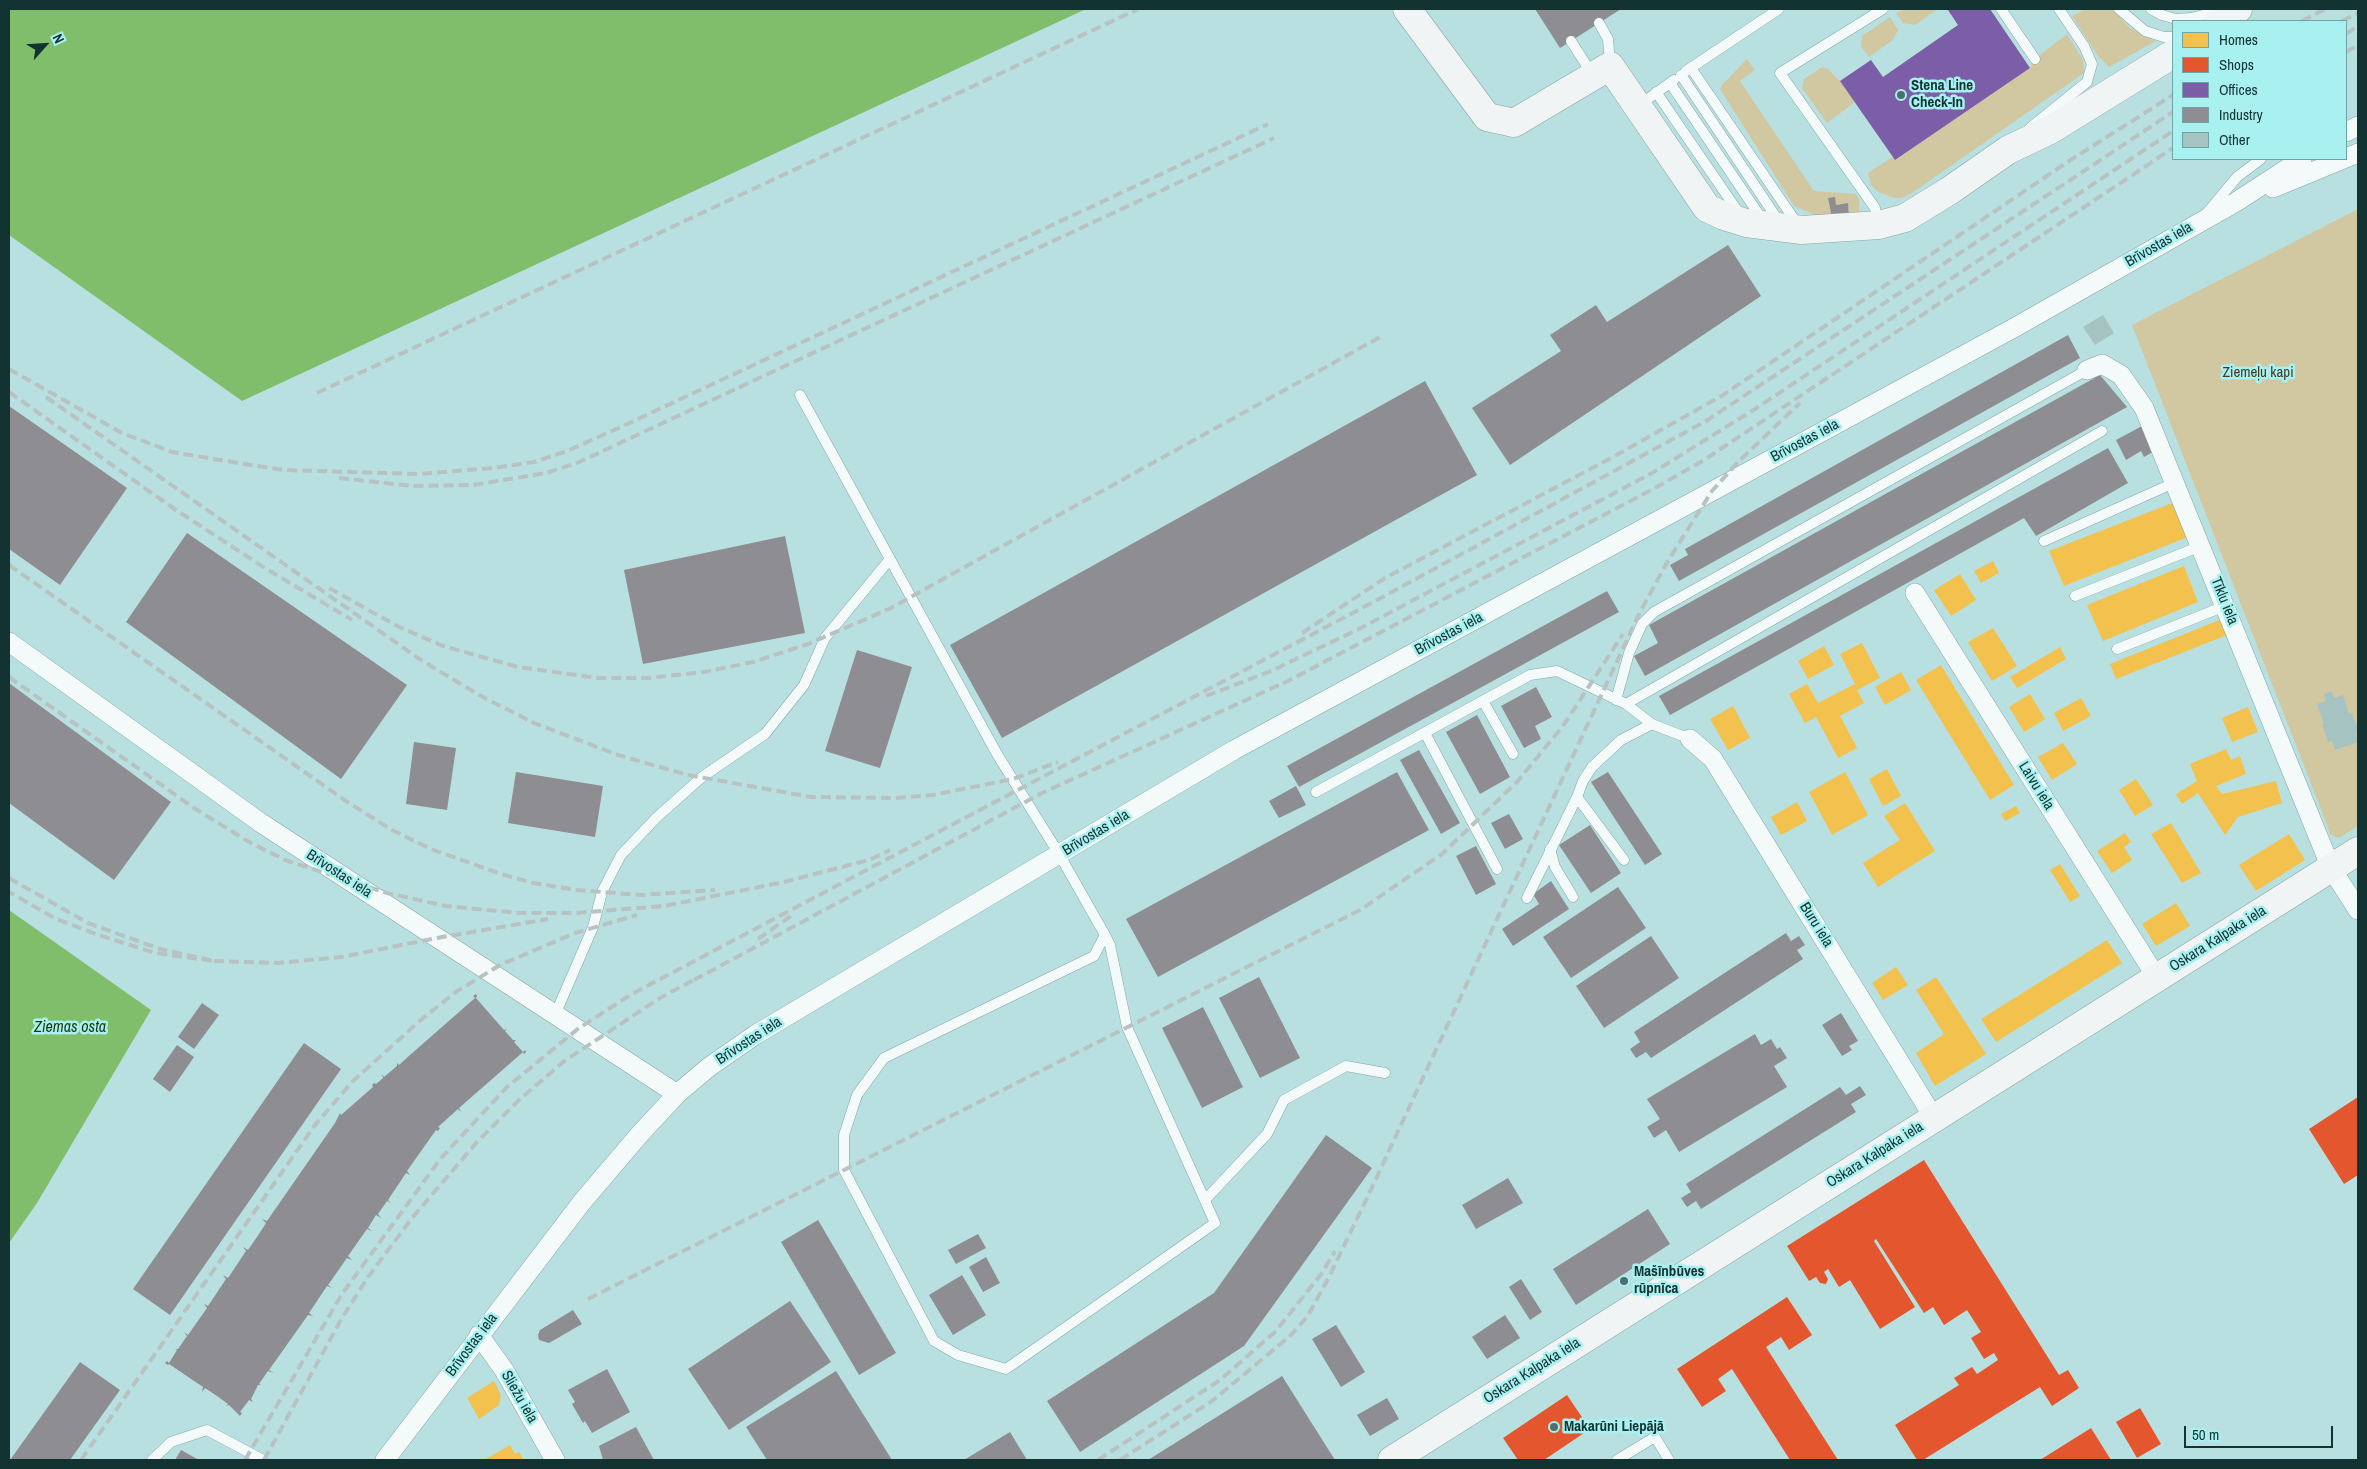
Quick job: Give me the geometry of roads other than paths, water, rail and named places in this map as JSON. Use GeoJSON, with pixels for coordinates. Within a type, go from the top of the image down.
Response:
{"type":"FeatureCollection","features":[{"type":"Feature","properties":{"kind":"main road"},"geometry":{"type":"LineString","coordinates":[[1407,9],[1487,117],[1514,123],[1602,70],[1647,99],[1707,208],[1724,216],[1775,227],[1878,225],[1905,218],[1949,191],[2008,150],[2050,130],[2172,55]]}},
{"type":"Feature","properties":{"kind":"main road"},"geometry":{"type":"LineString","coordinates":[[2221,20],[2238,9]]}},
{"type":"Feature","properties":{"kind":"main road","name":"Oskara Kalpaka iela"},"geometry":{"type":"LineString","coordinates":[[1392,1460],[2358,851]]}},
{"type":"Feature","properties":{"kind":"street","name":"Brīvostas iela"},"geometry":{"type":"LineString","coordinates":[[386,1460],[479,1335],[582,1202],[639,1135],[678,1094],[709,1067],[755,1035],[1234,750],[2012,329],[2236,202],[2300,160]]}},
{"type":"Feature","properties":{"kind":"street","name":"Brīvostas iela"},"geometry":{"type":"LineString","coordinates":[[2236,202],[2341,160]]}},
{"type":"Feature","properties":{"kind":"street","name":"Tīklu iela"},"geometry":{"type":"LineString","coordinates":[[2087,370],[2102,364],[2122,375],[2144,408],[2176,482],[2331,868],[2358,910]]}},
{"type":"Feature","properties":{"kind":"street","name":"Laivu iela"},"geometry":{"type":"LineString","coordinates":[[1916,593],[2157,978]]}},
{"type":"Feature","properties":{"kind":"street","name":"Brīvostas iela"},"geometry":{"type":"LineString","coordinates":[[9,642],[261,823],[678,1094]]}},
{"type":"Feature","properties":{"kind":"street","name":"Buru iela"},"geometry":{"type":"LineString","coordinates":[[1690,739],[1713,759],[1934,1118]]}},
{"type":"Feature","properties":{"kind":"street","name":"Sliežu iela"},"geometry":{"type":"LineString","coordinates":[[479,1335],[504,1370],[555,1460]]}},
{"type":"Feature","properties":{"kind":"lane"},"geometry":{"type":"LineString","coordinates":[[1647,99],[1778,9]]}},
{"type":"Feature","properties":{"kind":"lane"},"geometry":{"type":"LineString","coordinates":[[1878,225],[1875,208],[1780,73],[1883,9]]}},
{"type":"Feature","properties":{"kind":"lane"},"geometry":{"type":"LineString","coordinates":[[2001,9],[2035,59]]}},
{"type":"Feature","properties":{"kind":"lane"},"geometry":{"type":"LineString","coordinates":[[2008,150],[2036,123],[2088,82],[2092,64],[2084,46],[2059,9]]}},
{"type":"Feature","properties":{"kind":"lane"},"geometry":{"type":"LineString","coordinates":[[2119,9],[2146,31],[2164,37],[2172,37]]}},
{"type":"Feature","properties":{"kind":"lane"},"geometry":{"type":"LineString","coordinates":[[2151,9],[2176,19],[2191,18],[2230,9]]}},
{"type":"Feature","properties":{"kind":"lane"},"geometry":{"type":"LineString","coordinates":[[1599,23],[1608,39],[1602,70]]}},
{"type":"Feature","properties":{"kind":"lane"},"geometry":{"type":"LineString","coordinates":[[1571,41],[1602,70]]}},
{"type":"Feature","properties":{"kind":"lane"},"geometry":{"type":"LineString","coordinates":[[1691,68],[1775,227]]}},
{"type":"Feature","properties":{"kind":"lane"},"geometry":{"type":"LineString","coordinates":[[1681,75],[1775,227]]}},
{"type":"Feature","properties":{"kind":"lane"},"geometry":{"type":"LineString","coordinates":[[1670,83],[1775,227]]}},
{"type":"Feature","properties":{"kind":"lane"},"geometry":{"type":"LineString","coordinates":[[2199,222],[2237,177],[2260,160]]}},
{"type":"Feature","properties":{"kind":"lane"},"geometry":{"type":"LineString","coordinates":[[1621,702],[1632,646],[1642,624],[1654,612],[2087,370]]}},
{"type":"Feature","properties":{"kind":"lane"},"geometry":{"type":"LineString","coordinates":[[800,395],[997,754],[1059,854],[1106,935],[1110,945],[1127,1027],[1215,1223],[1006,1369],[958,1355],[934,1340],[844,1170],[844,1135],[857,1095],[884,1058],[1094,956],[1106,935]]}},
{"type":"Feature","properties":{"kind":"lane"},"geometry":{"type":"LineString","coordinates":[[1621,702],[2102,431]]}},
{"type":"Feature","properties":{"kind":"lane"},"geometry":{"type":"LineString","coordinates":[[2044,541],[2176,482]]}},
{"type":"Feature","properties":{"kind":"lane"},"geometry":{"type":"LineString","coordinates":[[2075,596],[2201,546]]}},
{"type":"Feature","properties":{"kind":"lane"},"geometry":{"type":"LineString","coordinates":[[555,1015],[593,927],[602,892],[621,855],[656,818],[702,777],[765,734],[804,685],[824,638],[890,559]]}},
{"type":"Feature","properties":{"kind":"lane"},"geometry":{"type":"LineString","coordinates":[[2117,649],[2226,606]]}},
{"type":"Feature","properties":{"kind":"lane"},"geometry":{"type":"LineString","coordinates":[[1316,792],[1530,675],[1557,671],[1621,702],[1652,724],[1690,739]]}},
{"type":"Feature","properties":{"kind":"lane"},"geometry":{"type":"LineString","coordinates":[[1483,701],[1513,754]]}},
{"type":"Feature","properties":{"kind":"lane"},"geometry":{"type":"LineString","coordinates":[[1527,898],[1583,781],[1592,767],[1621,740],[1652,724]]}},
{"type":"Feature","properties":{"kind":"lane"},"geometry":{"type":"LineString","coordinates":[[1425,733],[1497,870]]}},
{"type":"Feature","properties":{"kind":"lane"},"geometry":{"type":"LineString","coordinates":[[1577,797],[1624,860]]}},
{"type":"Feature","properties":{"kind":"lane"},"geometry":{"type":"LineString","coordinates":[[1550,849],[1555,867],[1573,897]]}},
{"type":"Feature","properties":{"kind":"lane"},"geometry":{"type":"LineString","coordinates":[[1205,1200],[1267,1134],[1284,1100],[1346,1066],[1384,1073]]}},
{"type":"Feature","properties":{"kind":"lane"},"geometry":{"type":"LineString","coordinates":[[152,1460],[171,1442],[207,1430],[263,1460]]}},
{"type":"Feature","properties":{"kind":"lane"},"geometry":{"type":"LineString","coordinates":[[1617,1460],[1655,1437],[1670,1460]]}},
{"type":"Feature","properties":{"kind":"water"},"geometry":{"type":"Polygon","coordinates":[[[9,9],[1086,9],[242,401],[9,235],[9,9]]]}},
{"type":"Feature","properties":{"kind":"water","name":"Ziemas osta"},"geometry":{"type":"Polygon","coordinates":[[[9,910],[151,1010],[37,1203],[9,1243],[9,910]]]}},
{"type":"Feature","properties":{"kind":"railway"},"geometry":{"type":"LineString","coordinates":[[317,393],[1138,9]]}},
{"type":"Feature","properties":{"kind":"railway"},"geometry":{"type":"LineString","coordinates":[[2304,20],[2325,9]]}},
{"type":"Feature","properties":{"kind":"railway"},"geometry":{"type":"LineString","coordinates":[[2344,20],[2358,13]]}},
{"type":"Feature","properties":{"kind":"railway"},"geometry":{"type":"LineString","coordinates":[[2347,33],[2358,26]]}},
{"type":"Feature","properties":{"kind":"railway"},"geometry":{"type":"LineString","coordinates":[[2347,51],[2358,45]]}},
{"type":"Feature","properties":{"kind":"railway"},"geometry":{"type":"LineString","coordinates":[[1302,633],[1385,578],[1613,457],[1723,395],[2069,161],[2172,96]]}},
{"type":"Feature","properties":{"kind":"railway"},"geometry":{"type":"LineString","coordinates":[[245,1460],[342,1294],[441,1158],[507,1087],[579,1028],[632,994],[1379,599],[1706,421],[2172,113]]}},
{"type":"Feature","properties":{"kind":"railway"},"geometry":{"type":"LineString","coordinates":[[9,369],[122,433],[172,452],[284,470],[419,474],[493,468],[534,462],[567,451],[621,427],[1268,124]]}},
{"type":"Feature","properties":{"kind":"railway"},"geometry":{"type":"LineString","coordinates":[[1206,696],[1271,671],[1359,629],[1652,473],[1755,409],[2172,132]]}},
{"type":"Feature","properties":{"kind":"railway"},"geometry":{"type":"LineString","coordinates":[[339,478],[413,486],[473,485],[546,473],[577,463],[1274,138]]}},
{"type":"Feature","properties":{"kind":"railway"},"geometry":{"type":"LineString","coordinates":[[694,980],[1042,793],[1288,681],[1655,488],[1704,460],[2172,149]]}},
{"type":"Feature","properties":{"kind":"railway"},"geometry":{"type":"LineString","coordinates":[[329,588],[399,627],[443,646],[518,667],[598,678],[649,678],[704,672],[753,662],[808,644],[889,609],[1382,336]]}},
{"type":"Feature","properties":{"kind":"railway"},"geometry":{"type":"LineString","coordinates":[[9,392],[173,508],[265,568],[352,620]]}},
{"type":"Feature","properties":{"kind":"railway"},"geometry":{"type":"LineString","coordinates":[[46,397],[421,660],[481,696],[534,723],[618,755],[688,775],[811,797],[895,798],[933,795],[1013,779],[1058,762]]}},
{"type":"Feature","properties":{"kind":"railway"},"geometry":{"type":"LineString","coordinates":[[1120,1460],[1212,1401],[1289,1337],[1307,1317],[1328,1279],[1367,1198],[1640,612],[1669,559],[1712,491],[1738,462],[1800,403]]}},
{"type":"Feature","properties":{"kind":"railway"},"geometry":{"type":"LineString","coordinates":[[9,565],[346,801],[392,830],[431,849],[501,874],[533,883],[577,890],[640,895],[715,890]]}},
{"type":"Feature","properties":{"kind":"railway"},"geometry":{"type":"LineString","coordinates":[[588,1299],[1360,910],[1442,854],[1517,782],[1563,726],[1623,634]]}},
{"type":"Feature","properties":{"kind":"railway"},"geometry":{"type":"LineString","coordinates":[[9,677],[194,808],[249,842],[285,860],[387,893],[446,906],[519,913],[575,913],[664,906],[784,882],[869,860],[890,850]]}},
{"type":"Feature","properties":{"kind":"railway"},"geometry":{"type":"LineString","coordinates":[[9,878],[88,923],[160,949],[214,961],[155,953],[96,934],[56,919],[9,892]]}},
{"type":"Feature","properties":{"kind":"railway"},"geometry":{"type":"LineString","coordinates":[[81,1460],[315,1125],[353,1081],[423,1018],[456,992],[500,965],[575,933],[637,915]]}},
{"type":"Feature","properties":{"kind":"railway"},"geometry":{"type":"LineString","coordinates":[[758,939],[791,916]]}},
{"type":"Feature","properties":{"kind":"railway"},"geometry":{"type":"LineString","coordinates":[[214,961],[279,963],[341,957],[548,919]]}},
{"type":"Feature","properties":{"kind":"railway"},"geometry":{"type":"LineString","coordinates":[[264,1460],[342,1318],[368,1277],[412,1218],[477,1142],[518,1101],[563,1062],[660,998],[699,977]]}},
{"type":"Feature","properties":{"kind":"railway"},"geometry":{"type":"LineString","coordinates":[[1098,1460],[1220,1380],[1276,1331],[1322,1273],[1335,1251]]}},
{"type":"Feature","properties":{"kind":"place","name":"Stena Line Check-In"},"geometry":{"type":"Point","coordinates":[1901,95]}},
{"type":"Feature","properties":{"kind":"place","name":"Mašīnbūves rūpnīca"},"geometry":{"type":"Point","coordinates":[1624,1281]}},
{"type":"Feature","properties":{"kind":"place","name":"Makarūni Liepājā"},"geometry":{"type":"Point","coordinates":[1554,1427]}},
{"type":"Feature","properties":{"kind":"park label","name":"Ziemeļu kapi"},"geometry":{"type":"Point","coordinates":[2258,373]}}]}
